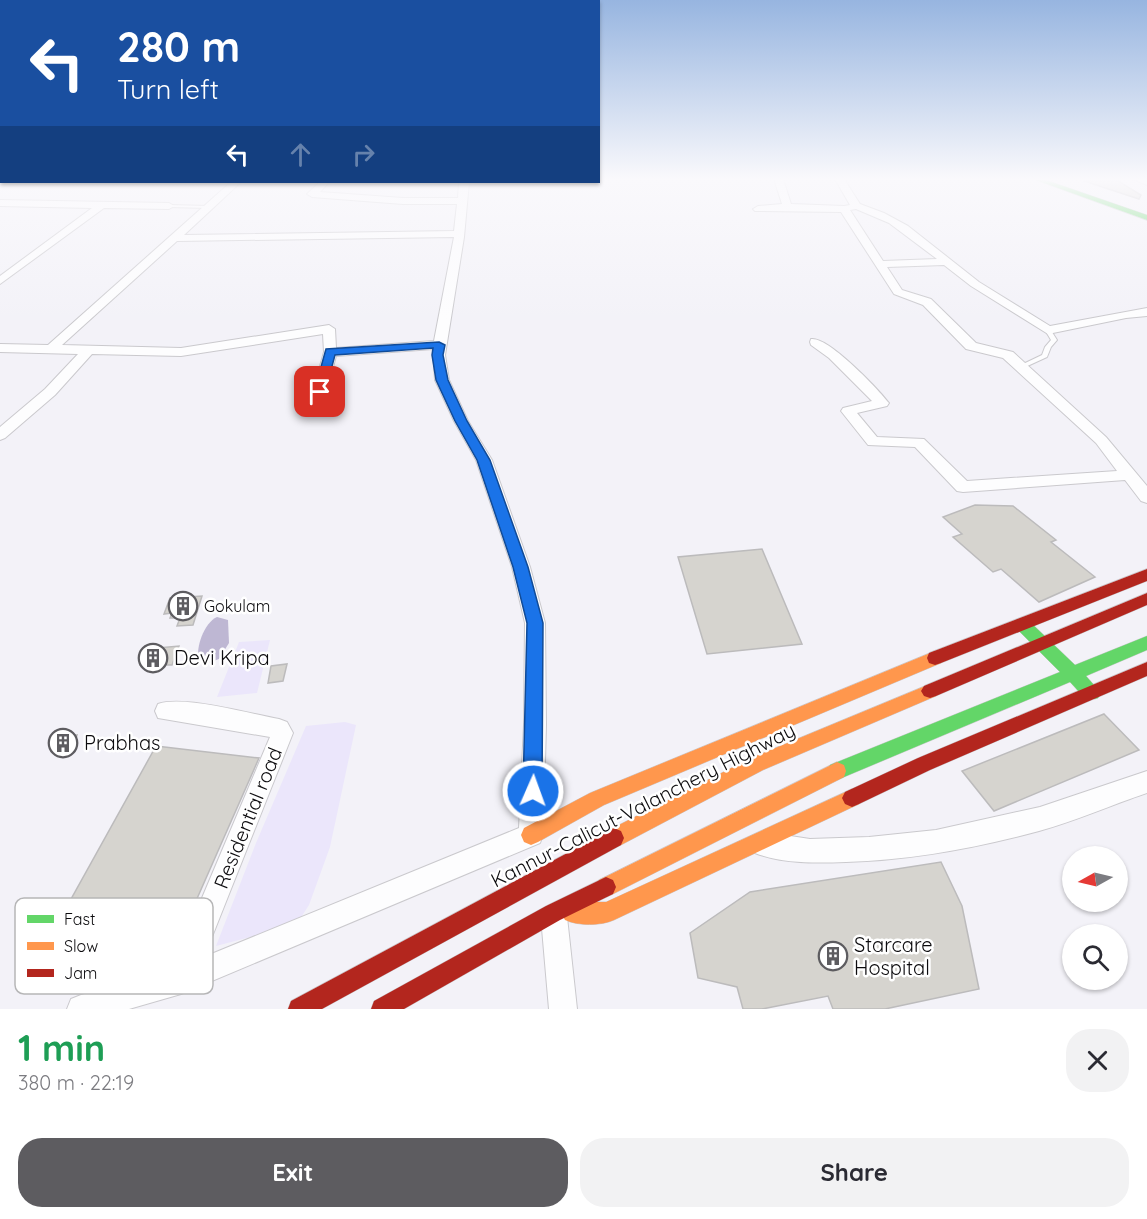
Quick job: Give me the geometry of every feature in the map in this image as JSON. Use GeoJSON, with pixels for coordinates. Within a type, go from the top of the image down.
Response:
{"type":"FeatureCollection","features":[{"type":"Feature","properties":{"kind":"main road"},"geometry":{"type":"LineString","coordinates":[[531,835],[597,799],[1147,575]]}},
{"type":"Feature","properties":{"kind":"main road","name":"Kannur-Calicut-Valanchery Highway"},"geometry":{"type":"LineString","coordinates":[[299,1009],[549,872],[757,764],[1147,599]]}},
{"type":"Feature","properties":{"kind":"main road"},"geometry":{"type":"LineString","coordinates":[[1022,624],[1092,693]]}},
{"type":"Feature","properties":{"kind":"main road"},"geometry":{"type":"LineString","coordinates":[[382,1009],[553,913],[843,768],[1147,643]]}},
{"type":"Feature","properties":{"kind":"main road"},"geometry":{"type":"LineString","coordinates":[[553,913],[607,913],[924,764],[1147,669]]}},
{"type":"Feature","properties":{"kind":"street"},"geometry":{"type":"LineString","coordinates":[[0,281],[74,226]]}},
{"type":"Feature","properties":{"kind":"street"},"geometry":{"type":"LineString","coordinates":[[51,349],[187,226]]}},
{"type":"Feature","properties":{"kind":"street"},"geometry":{"type":"LineString","coordinates":[[213,967],[531,835],[535,725],[535,623],[521,567],[484,460],[461,421],[442,380],[438,355],[450,295],[459,226]]}},
{"type":"Feature","properties":{"kind":"street"},"geometry":{"type":"LineString","coordinates":[[860,226],[879,264],[898,292],[927,302],[971,346],[1008,355],[1101,440],[1147,497]]}},
{"type":"Feature","properties":{"kind":"street"},"geometry":{"type":"LineString","coordinates":[[899,226],[924,242],[975,284],[1048,330],[1147,312]]}},
{"type":"Feature","properties":{"kind":"street"},"geometry":{"type":"LineString","coordinates":[[173,238],[458,234]]}},
{"type":"Feature","properties":{"kind":"street"},"geometry":{"type":"LineString","coordinates":[[879,264],[947,262]]}},
{"type":"Feature","properties":{"kind":"street"},"geometry":{"type":"LineString","coordinates":[[0,348],[181,352],[329,329],[330,352],[314,412]]}},
{"type":"Feature","properties":{"kind":"street"},"geometry":{"type":"LineString","coordinates":[[816,342],[834,355],[882,403],[848,411],[873,442],[919,442],[963,487],[1129,475]]}},
{"type":"Feature","properties":{"kind":"street"},"geometry":{"type":"LineString","coordinates":[[330,352],[439,345]]}},
{"type":"Feature","properties":{"kind":"street"},"geometry":{"type":"LineString","coordinates":[[0,435],[50,392],[89,349]]}},
{"type":"Feature","properties":{"kind":"street","name":"Residential road"},"geometry":{"type":"LineString","coordinates":[[166,711],[218,717],[279,729],[282,733],[213,902]]}},
{"type":"Feature","properties":{"kind":"street"},"geometry":{"type":"LineString","coordinates":[[755,843],[810,851],[869,849],[936,842],[1040,819],[1147,782]]}},
{"type":"Feature","properties":{"kind":"street"},"geometry":{"type":"LineString","coordinates":[[553,913],[563,1009]]}},
{"type":"Feature","properties":{"kind":"street"},"geometry":{"type":"LineString","coordinates":[[81,1009],[133,994]]}},
{"type":"Feature","properties":{"kind":"lane"},"geometry":{"type":"LineString","coordinates":[[1021,367],[1045,356],[1054,340],[1048,330]]}},
{"type":"Feature","properties":{"kind":"shaded area"},"geometry":{"type":"Polygon","coordinates":[[[217,617],[228,620],[229,643],[219,659],[208,663],[199,661],[198,649],[202,636],[208,625],[217,617]]]}},
{"type":"Feature","properties":{"kind":"shaded area"},"geometry":{"type":"Polygon","coordinates":[[[270,640],[257,693],[217,697],[239,642],[270,640]]]}},
{"type":"Feature","properties":{"kind":"shaded area"},"geometry":{"type":"Polygon","coordinates":[[[345,722],[356,725],[330,847],[309,905],[298,922],[216,946],[256,843],[306,726],[345,722]]]}},
{"type":"Feature","properties":{"kind":"building"},"geometry":{"type":"Polygon","coordinates":[[[975,505],[1013,506],[1056,540],[1051,542],[1095,577],[1039,602],[1001,569],[993,572],[953,537],[962,534],[943,517],[975,505]]]}},
{"type":"Feature","properties":{"kind":"building"},"geometry":{"type":"Polygon","coordinates":[[[762,549],[802,644],[707,654],[678,557],[762,549]]]}},
{"type":"Feature","properties":{"kind":"building","name":"Gokulam"},"geometry":{"type":"Polygon","coordinates":[[[202,596],[193,625],[177,626],[180,618],[170,618],[172,613],[164,614],[170,598],[202,596]]]}},
{"type":"Feature","properties":{"kind":"building","name":"Devi Kripa"},"geometry":{"type":"Polygon","coordinates":[[[179,646],[172,665],[140,665],[146,649],[179,646]]]}},
{"type":"Feature","properties":{"kind":"building"},"geometry":{"type":"Polygon","coordinates":[[[287,664],[283,681],[268,683],[271,666],[287,664]]]}},
{"type":"Feature","properties":{"kind":"building"},"geometry":{"type":"Polygon","coordinates":[[[1104,714],[1139,750],[994,811],[962,771],[1104,714]]]}},
{"type":"Feature","properties":{"kind":"building","name":"Prabhas"},"geometry":{"type":"Polygon","coordinates":[[[77,735],[72,752],[60,755],[65,737],[77,735]]]}},
{"type":"Feature","properties":{"kind":"building"},"geometry":{"type":"Polygon","coordinates":[[[156,746],[259,758],[197,898],[72,898],[156,746]]]}},
{"type":"Feature","properties":{"kind":"building","name":"Starcare Hospital"},"geometry":{"type":"Polygon","coordinates":[[[941,862],[962,906],[979,989],[885,1009],[833,1009],[828,996],[762,1009],[743,1009],[737,987],[698,978],[690,933],[750,892],[941,862]]]}},
{"type":"Feature","properties":{"kind":"traffic: fast"},"geometry":{"type":"LineString","coordinates":[[1022,624],[1092,693]]}},
{"type":"Feature","properties":{"kind":"traffic: fast"},"geometry":{"type":"LineString","coordinates":[[837,771],[1147,643]]}},
{"type":"Feature","properties":{"kind":"traffic: slow"},"geometry":{"type":"LineString","coordinates":[[531,835],[597,799],[935,658]]}},
{"type":"Feature","properties":{"kind":"traffic: slow"},"geometry":{"type":"LineString","coordinates":[[614,838],[757,764],[930,691]]}},
{"type":"Feature","properties":{"kind":"traffic: slow"},"geometry":{"type":"LineString","coordinates":[[606,887],[837,771]]}},
{"type":"Feature","properties":{"kind":"traffic: slow"},"geometry":{"type":"LineString","coordinates":[[572,913],[607,913],[852,798]]}},
{"type":"Feature","properties":{"kind":"traffic: jam"},"geometry":{"type":"LineString","coordinates":[[935,658],[1147,575]]}},
{"type":"Feature","properties":{"kind":"traffic: jam"},"geometry":{"type":"LineString","coordinates":[[930,691],[1147,599]]}},
{"type":"Feature","properties":{"kind":"traffic: jam"},"geometry":{"type":"LineString","coordinates":[[852,798],[924,764],[1147,669]]}},
{"type":"Feature","properties":{"kind":"traffic: jam"},"geometry":{"type":"LineString","coordinates":[[299,1009],[614,838]]}},
{"type":"Feature","properties":{"kind":"traffic: jam"},"geometry":{"type":"LineString","coordinates":[[382,1009],[553,913],[606,887]]}},
{"type":"Feature","properties":{"kind":"place","name":"Gokulam"},"geometry":{"type":"Point","coordinates":[183,606]}},
{"type":"Feature","properties":{"kind":"place","name":"Devi Kripa"},"geometry":{"type":"Point","coordinates":[153,658]}},
{"type":"Feature","properties":{"kind":"place","name":"Prabhas"},"geometry":{"type":"Point","coordinates":[63,743]}},
{"type":"Feature","properties":{"kind":"place","name":"Starcare Hospital"},"geometry":{"type":"Point","coordinates":[833,956]}},
{"type":"Feature","properties":{"kind":"route"},"geometry":{"type":"LineString","coordinates":[[320,392],[330,352],[439,345],[438,355],[442,380],[461,421],[484,460],[521,567],[535,623],[533,791]]}}]}
